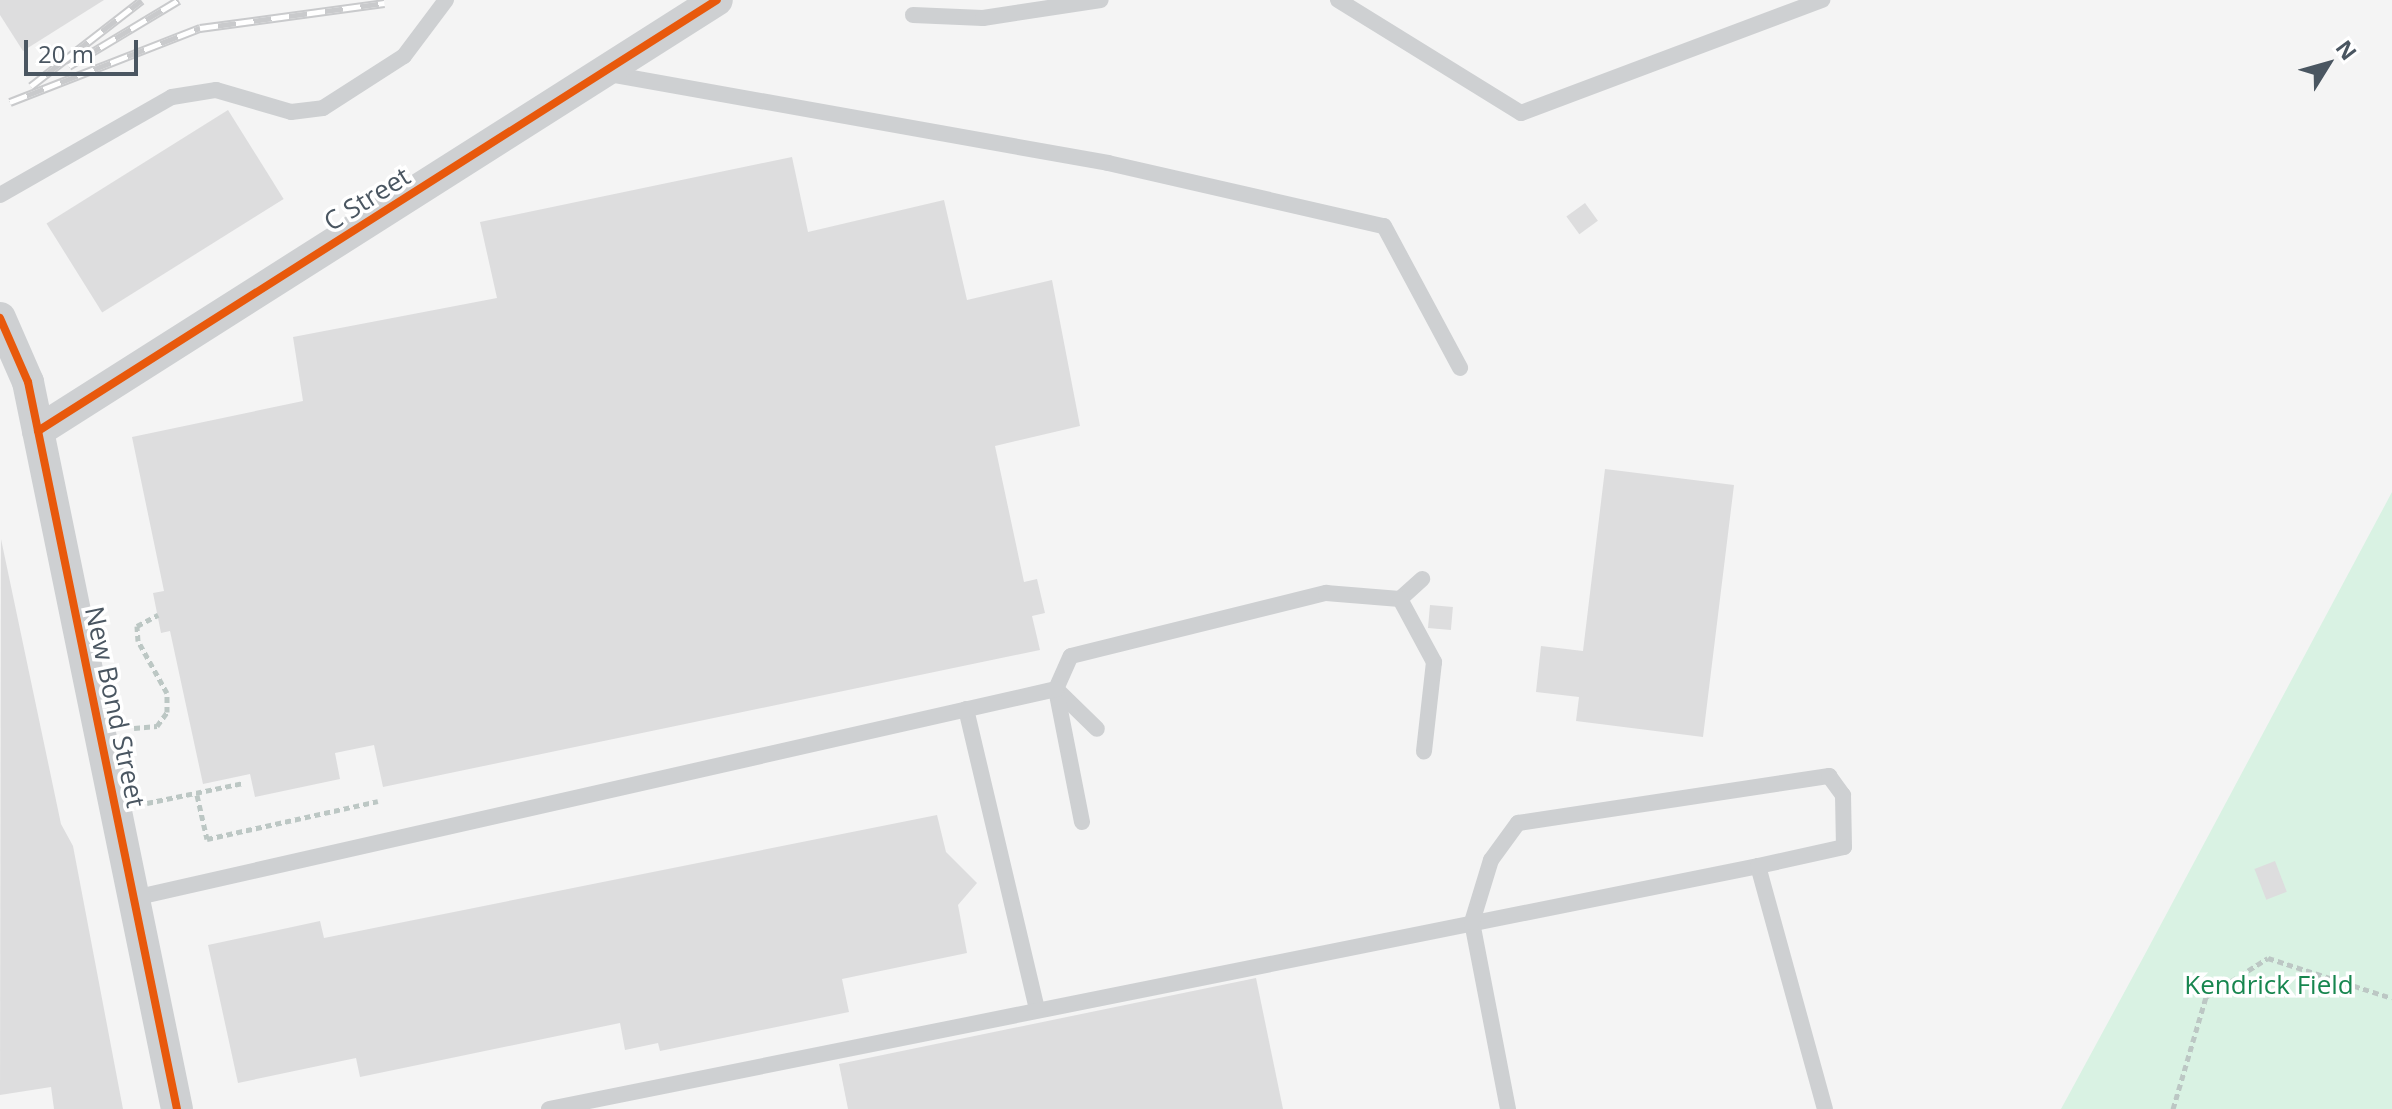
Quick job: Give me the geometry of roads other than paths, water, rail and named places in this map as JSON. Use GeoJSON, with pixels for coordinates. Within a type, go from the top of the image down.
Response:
{"type":"FeatureCollection","features":[{"type":"Feature","properties":{"kind":"street","name":"C Street"},"geometry":{"type":"LineString","coordinates":[[38,431],[717,0]]}},
{"type":"Feature","properties":{"kind":"street","name":"New Bond Street"},"geometry":{"type":"LineString","coordinates":[[0,318],[28,382],[177,1109]]}},
{"type":"Feature","properties":{"kind":"lane"},"geometry":{"type":"LineString","coordinates":[[0,195],[172,97],[216,90],[291,112],[323,108],[404,56],[446,0]]}},
{"type":"Feature","properties":{"kind":"lane"},"geometry":{"type":"LineString","coordinates":[[913,15],[983,18],[1101,0]]}},
{"type":"Feature","properties":{"kind":"lane"},"geometry":{"type":"LineString","coordinates":[[1338,0],[1521,113],[1822,0]]}},
{"type":"Feature","properties":{"kind":"lane"},"geometry":{"type":"LineString","coordinates":[[602,73],[1108,163],[1384,226],[1460,368]]}},
{"type":"Feature","properties":{"kind":"lane"},"geometry":{"type":"LineString","coordinates":[[1082,822],[1056,689],[1071,656],[1326,593],[1400,599],[1422,579]]}},
{"type":"Feature","properties":{"kind":"lane"},"geometry":{"type":"LineString","coordinates":[[1400,599],[1434,662],[1424,751]]}},
{"type":"Feature","properties":{"kind":"lane"},"geometry":{"type":"LineString","coordinates":[[134,898],[1056,689]]}},
{"type":"Feature","properties":{"kind":"lane"},"geometry":{"type":"LineString","coordinates":[[1056,689],[1097,729]]}},
{"type":"Feature","properties":{"kind":"lane"},"geometry":{"type":"LineString","coordinates":[[966,709],[1037,1010]]}},
{"type":"Feature","properties":{"kind":"lane"},"geometry":{"type":"LineString","coordinates":[[549,1109],[1472,922],[1758,866],[1844,847],[1843,795],[1829,776],[1518,823],[1491,860],[1472,922],[1508,1109]]}},
{"type":"Feature","properties":{"kind":"lane"},"geometry":{"type":"LineString","coordinates":[[1758,866],[1825,1109]]}},
{"type":"Feature","properties":{"kind":"railway"},"geometry":{"type":"LineString","coordinates":[[31,86],[142,0]]}},
{"type":"Feature","properties":{"kind":"railway"},"geometry":{"type":"LineString","coordinates":[[69,66],[179,0]]}},
{"type":"Feature","properties":{"kind":"railway"},"geometry":{"type":"LineString","coordinates":[[10,102],[200,28],[384,3]]}},
{"type":"Feature","properties":{"kind":"park label","name":"Kendrick Field"},"geometry":{"type":"Point","coordinates":[2269,985]}}]}
